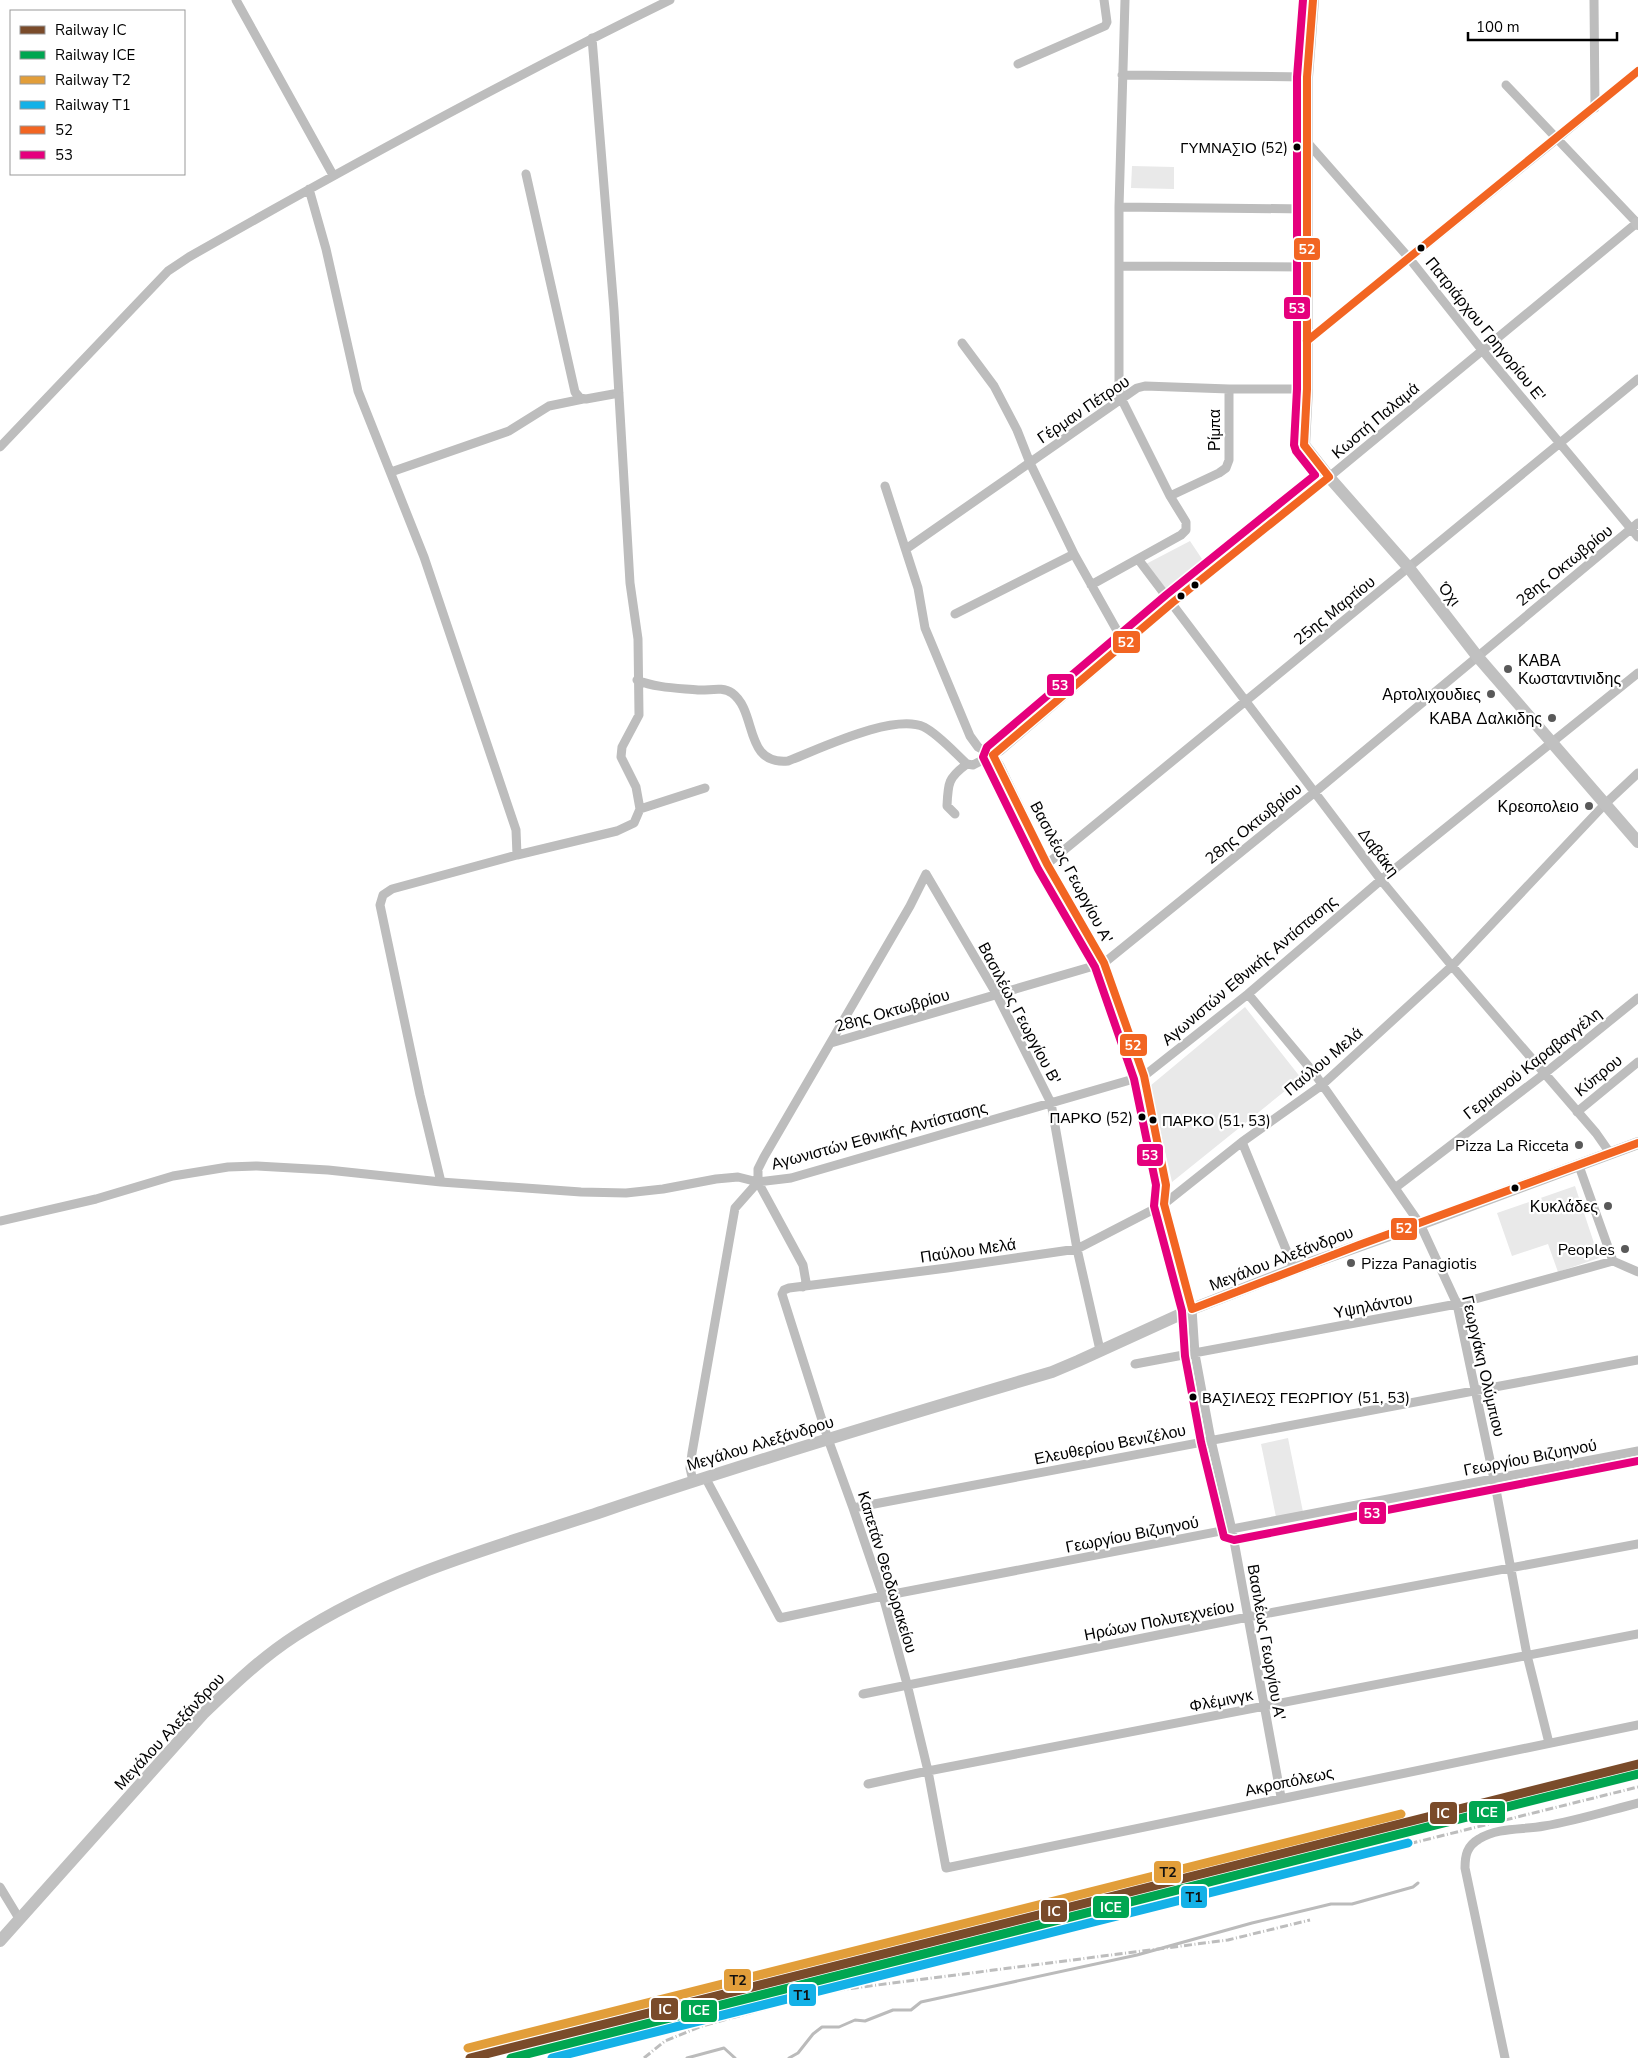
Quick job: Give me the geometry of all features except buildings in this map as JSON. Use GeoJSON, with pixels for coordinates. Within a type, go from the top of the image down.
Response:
{"type":"FeatureCollection","features":[{"type":"Feature","properties":{"kind":"street"},"geometry":{"type":"LineString","coordinates":[[236,0],[333,175]]}},
{"type":"Feature","properties":{"kind":"street"},"geometry":{"type":"LineString","coordinates":[[0,447],[168,271],[189,257],[333,175],[592,38],[670,0]]}},
{"type":"Feature","properties":{"kind":"street"},"geometry":{"type":"LineString","coordinates":[[1018,64],[1105,26],[1107,22],[1104,0]]}},
{"type":"Feature","properties":{"kind":"street"},"geometry":{"type":"LineString","coordinates":[[1091,586],[1181,535],[1186,530],[1186,522],[1170,496],[1122,400],[1118,377],[1119,207],[1125,0]]}},
{"type":"Feature","properties":{"kind":"street"},"geometry":{"type":"LineString","coordinates":[[1594,0],[1595,108]]}},
{"type":"Feature","properties":{"kind":"street","name":"Όχι"},"geometry":{"type":"LineString","coordinates":[[1311,2],[1307,76],[1307,389],[1304,445],[1329,477],[1409,568],[1477,656],[1638,842]]}},
{"type":"Feature","properties":{"kind":"street"},"geometry":{"type":"LineString","coordinates":[[441,1182],[384,924],[380,905],[381,898],[392,889],[518,855],[622,830],[634,823],[640,809],[636,786],[621,756],[622,747],[639,715],[637,680],[638,639],[630,583],[619,393],[592,38]]}},
{"type":"Feature","properties":{"kind":"street"},"geometry":{"type":"LineString","coordinates":[[1307,341],[1638,71]]}},
{"type":"Feature","properties":{"kind":"street"},"geometry":{"type":"LineString","coordinates":[[1122,75],[1307,76]]}},
{"type":"Feature","properties":{"kind":"street"},"geometry":{"type":"LineString","coordinates":[[1506,85],[1638,223]]}},
{"type":"Feature","properties":{"kind":"street","name":"Πατριάρχου Γρηγορίου Ε'"},"geometry":{"type":"LineString","coordinates":[[1308,142],[1409,258],[1560,444],[1635,526],[1638,537]]}},
{"type":"Feature","properties":{"kind":"street"},"geometry":{"type":"LineString","coordinates":[[526,174],[575,392],[583,399]]}},
{"type":"Feature","properties":{"kind":"street"},"geometry":{"type":"LineString","coordinates":[[309,189],[326,249],[358,390],[424,557],[516,830],[518,855]]}},
{"type":"Feature","properties":{"kind":"street"},"geometry":{"type":"LineString","coordinates":[[1119,207],[1307,209]]}},
{"type":"Feature","properties":{"kind":"street","name":"Κωστή Παλαμά"},"geometry":{"type":"LineString","coordinates":[[967,764],[973,765],[994,755],[1172,603],[1329,477],[1638,223]]}},
{"type":"Feature","properties":{"kind":"street"},"geometry":{"type":"LineString","coordinates":[[1119,266],[1307,267]]}},
{"type":"Feature","properties":{"kind":"street"},"geometry":{"type":"LineString","coordinates":[[962,342],[994,386],[1017,430],[1030,463],[1074,554],[1124,643]]}},
{"type":"Feature","properties":{"kind":"street","name":"25ης Μαρτίου"},"geometry":{"type":"LineString","coordinates":[[1047,864],[1638,379]]}},
{"type":"Feature","properties":{"kind":"street","name":"Γέρμαν Πέτρου"},"geometry":{"type":"LineString","coordinates":[[906,549],[1122,400],[1130,392],[1145,386],[1307,389]]}},
{"type":"Feature","properties":{"kind":"street","name":"Ρίμπα"},"geometry":{"type":"LineString","coordinates":[[1170,496],[1220,473],[1226,468],[1229,460],[1229,389]]}},
{"type":"Feature","properties":{"kind":"street"},"geometry":{"type":"LineString","coordinates":[[391,472],[509,432],[549,406],[619,393]]}},
{"type":"Feature","properties":{"kind":"street"},"geometry":{"type":"LineString","coordinates":[[885,486],[918,588],[925,628],[970,736],[978,747],[994,755]]}},
{"type":"Feature","properties":{"kind":"street","name":"28ης Οκτωβρίου"},"geometry":{"type":"LineString","coordinates":[[831,1043],[997,996],[1104,962],[1315,792],[1635,526]]}},
{"type":"Feature","properties":{"kind":"street"},"geometry":{"type":"LineString","coordinates":[[955,614],[1074,554]]}},
{"type":"Feature","properties":{"kind":"street","name":"Δαβάκη"},"geometry":{"type":"LineString","coordinates":[[1138,559],[1381,880],[1577,1112],[1610,1154]]}},
{"type":"Feature","properties":{"kind":"street","name":"Αγωνιστών Εθνικής Αντίστασης"},"geometry":{"type":"LineString","coordinates":[[0,1221],[96,1199],[173,1176],[228,1167],[257,1166],[328,1170],[441,1182],[581,1192],[626,1193],[738,1177],[758,1182],[791,1178],[1144,1076],[1248,994],[1381,880],[1638,673]]}},
{"type":"Feature","properties":{"kind":"street"},"geometry":{"type":"LineString","coordinates":[[637,680],[650,686],[700,690],[718,689],[730,692],[742,705],[758,748],[769,759],[778,762],[788,761],[877,727],[898,723],[922,726],[933,732],[967,764],[954,774],[948,786],[947,806],[955,814]]}},
{"type":"Feature","properties":{"kind":"street","name":"Βασιλέως Γεωργίου Α'"},"geometry":{"type":"LineString","coordinates":[[994,755],[1047,864],[1104,962],[1144,1076],[1166,1185],[1164,1204],[1192,1309],[1195,1354],[1211,1440],[1232,1530],[1281,1798]]}},
{"type":"Feature","properties":{"kind":"street","name":"Παύλου Μελά"},"geometry":{"type":"LineString","coordinates":[[784,1290],[1077,1248],[1164,1204],[1242,1142],[1322,1085],[1452,966],[1605,804],[1638,773]]}},
{"type":"Feature","properties":{"kind":"street"},"geometry":{"type":"LineString","coordinates":[[640,809],[705,788]]}},
{"type":"Feature","properties":{"kind":"street","name":"Βασιλέως Γεωργίου Β'"},"geometry":{"type":"LineString","coordinates":[[831,1043],[910,906],[926,874],[997,996],[1051,1103],[1077,1248],[1100,1350]]}},
{"type":"Feature","properties":{"kind":"street","name":"Γεωργάκη Ολύμπιου"},"geometry":{"type":"LineString","coordinates":[[1248,994],[1322,1085],[1420,1224],[1457,1304],[1494,1479],[1528,1655],[1549,1743]]}},
{"type":"Feature","properties":{"kind":"street","name":"Γερμανού Καραβαγγέλη"},"geometry":{"type":"LineString","coordinates":[[1395,1188],[1544,1074],[1638,998]]}},
{"type":"Feature","properties":{"kind":"street"},"geometry":{"type":"LineString","coordinates":[[803,1287],[806,1282],[803,1265],[758,1182],[758,1169],[831,1043]]}},
{"type":"Feature","properties":{"kind":"street","name":"Κύπρου"},"geometry":{"type":"LineString","coordinates":[[1577,1112],[1638,1062]]}},
{"type":"Feature","properties":{"kind":"street"},"geometry":{"type":"LineString","coordinates":[[1242,1142],[1294,1269]]}},
{"type":"Feature","properties":{"kind":"street","name":"Μεγάλου Αλεξάνδρου"},"geometry":{"type":"LineString","coordinates":[[0,1941],[203,1714],[237,1682],[294,1636],[340,1609],[402,1580],[699,1479],[1052,1372],[1192,1309],[1294,1269],[1638,1143]]}},
{"type":"Feature","properties":{"kind":"street"},"geometry":{"type":"LineString","coordinates":[[1579,1166],[1613,1261],[1638,1272]]}},
{"type":"Feature","properties":{"kind":"street"},"geometry":{"type":"LineString","coordinates":[[699,1479],[690,1468],[735,1208],[758,1182]]}},
{"type":"Feature","properties":{"kind":"street","name":"Υψηλάντου"},"geometry":{"type":"LineString","coordinates":[[1135,1364],[1457,1304],[1613,1261]]}},
{"type":"Feature","properties":{"kind":"street","name":"Καπετάν Θεοδωρακείου"},"geometry":{"type":"LineString","coordinates":[[784,1290],[783,1298],[828,1439],[883,1596],[928,1771],[946,1868]]}},
{"type":"Feature","properties":{"kind":"street","name":"Ελευθερίου Βενιζέλου"},"geometry":{"type":"LineString","coordinates":[[853,1508],[1638,1360]]}},
{"type":"Feature","properties":{"kind":"street","name":"Γεωργίου Βιζυηνού"},"geometry":{"type":"LineString","coordinates":[[699,1479],[780,1618],[883,1596],[1638,1451]]}},
{"type":"Feature","properties":{"kind":"street","name":"Ηρώων Πολυτεχνείου"},"geometry":{"type":"LineString","coordinates":[[863,1694],[1248,1617],[1638,1544]]}},
{"type":"Feature","properties":{"kind":"street","name":"Φλέμινγκ"},"geometry":{"type":"LineString","coordinates":[[868,1784],[1638,1634]]}},
{"type":"Feature","properties":{"kind":"street","name":"Ακροπόλεως"},"geometry":{"type":"LineString","coordinates":[[946,1868],[1638,1725]]}},
{"type":"Feature","properties":{"kind":"street"},"geometry":{"type":"LineString","coordinates":[[1506,2058],[1465,1868],[1465,1856],[1470,1846],[1480,1838],[1493,1833],[1544,1826],[1638,1803]]}},
{"type":"Feature","properties":{"kind":"street"},"geometry":{"type":"LineString","coordinates":[[0,1887],[20,1920]]}},
{"type":"Feature","properties":{"kind":"shaded area"},"geometry":{"type":"Polygon","coordinates":[[[1132,166],[1174,167],[1174,189],[1131,188],[1132,166]]]}},
{"type":"Feature","properties":{"kind":"shaded area"},"geometry":{"type":"Polygon","coordinates":[[[1190,541],[1206,565],[1170,594],[1146,564],[1190,541]]]}},
{"type":"Feature","properties":{"kind":"shaded area"},"geometry":{"type":"Polygon","coordinates":[[[1245,1007],[1301,1078],[1172,1182],[1150,1086],[1245,1007]]]}},
{"type":"Feature","properties":{"kind":"shaded area"},"geometry":{"type":"Polygon","coordinates":[[[1575,1186],[1599,1258],[1558,1272],[1548,1244],[1512,1256],[1497,1213],[1575,1186]]]}},
{"type":"Feature","properties":{"kind":"shaded area"},"geometry":{"type":"Polygon","coordinates":[[[1288,1438],[1303,1512],[1276,1517],[1261,1444],[1288,1438]]]}},
{"type":"Feature","properties":{"kind":"waterway"},"geometry":{"type":"LineString","coordinates":[[789,2058],[798,2053],[813,2034],[822,2027],[839,2027],[855,2020],[865,2021],[893,2010],[911,2010],[921,2002],[1137,1955],[1252,1923],[1331,1904],[1352,1904],[1413,1887],[1418,1883]]}},
{"type":"Feature","properties":{"kind":"waterway"},"geometry":{"type":"LineString","coordinates":[[687,2058],[724,2048],[735,2058]]}},
{"type":"Feature","properties":{"kind":"railway"},"geometry":{"type":"LineString","coordinates":[[1328,1864],[1638,1787]]}},
{"type":"Feature","properties":{"kind":"railway"},"geometry":{"type":"LineString","coordinates":[[823,1992],[1228,1940],[1310,1920]]}},
{"type":"Feature","properties":{"kind":"railway"},"geometry":{"type":"LineString","coordinates":[[877,1979],[1008,1947]]}},
{"type":"Feature","properties":{"kind":"railway"},"geometry":{"type":"LineString","coordinates":[[644,2058],[665,2041],[702,2026],[830,1991]]}},
{"type":"Feature","properties":{"kind":"railway"},"geometry":{"type":"LineString","coordinates":[[677,2029],[694,2022],[748,2007]]}},
{"type":"Feature","properties":{"kind":"rail line","name":"IC"},"geometry":{"type":"LineString","coordinates":[[470,2058],[1638,1764]]}},
{"type":"Feature","properties":{"kind":"rail line","name":"ICE"},"geometry":{"type":"LineString","coordinates":[[511,2058],[1638,1774]]}},
{"type":"Feature","properties":{"kind":"rail line","name":"T2"},"geometry":{"type":"LineString","coordinates":[[468,2048],[1401,1814]]}},
{"type":"Feature","properties":{"kind":"rail line","name":"T1"},"geometry":{"type":"LineString","coordinates":[[552,2058],[1408,1843]]}},
{"type":"Feature","properties":{"kind":"transit line","name":"53"},"geometry":{"type":"LineString","coordinates":[[1303,0],[1297,77],[1297,389],[1294,445],[1296,451],[1315,475],[1166,595],[987,747],[983,757],[1038,869],[1095,967],[1134,1079],[1156,1185],[1154,1206],[1182,1311],[1185,1356],[1201,1442],[1224,1537],[1234,1540],[1638,1461]]}},
{"type":"Feature","properties":{"kind":"transit line","name":"52"},"geometry":{"type":"LineString","coordinates":[[1313,0],[1307,77],[1307,389],[1304,445],[1329,477],[1172,603],[993,755],[1047,864],[1104,963],[1144,1076],[1166,1185],[1164,1204],[1192,1309],[1359,1245],[1638,1143]]}},
{"type":"Feature","properties":{"kind":"transit line","name":"52"},"geometry":{"type":"LineString","coordinates":[[1307,341],[1638,71]]}},
{"type":"Feature","properties":{"kind":"place","name":"ΓΥΜΝΑΣΙΟ (52)"},"geometry":{"type":"Point","coordinates":[1297,147]}},
{"type":"Feature","properties":{"kind":"place","name":"ΚΑΒΑ Κωσταντινιδης"},"geometry":{"type":"Point","coordinates":[1508,669]}},
{"type":"Feature","properties":{"kind":"place","name":"Αρτολιχουδιες"},"geometry":{"type":"Point","coordinates":[1491,694]}},
{"type":"Feature","properties":{"kind":"place","name":"ΚΑΒΑ Δαλκιδης"},"geometry":{"type":"Point","coordinates":[1552,718]}},
{"type":"Feature","properties":{"kind":"place","name":"Κρεοπολειο"},"geometry":{"type":"Point","coordinates":[1589,806]}},
{"type":"Feature","properties":{"kind":"place","name":"ΠΑΡΚΟ (52)"},"geometry":{"type":"Point","coordinates":[1142,1117]}},
{"type":"Feature","properties":{"kind":"place","name":"ΠΑΡΚΟ (51, 53)"},"geometry":{"type":"Point","coordinates":[1153,1120]}},
{"type":"Feature","properties":{"kind":"place","name":"Pizza La Ricceta"},"geometry":{"type":"Point","coordinates":[1579,1145]}},
{"type":"Feature","properties":{"kind":"place","name":"Κυκλάδες"},"geometry":{"type":"Point","coordinates":[1608,1206]}},
{"type":"Feature","properties":{"kind":"place","name":"Peoples"},"geometry":{"type":"Point","coordinates":[1625,1249]}},
{"type":"Feature","properties":{"kind":"place","name":"Pizza Panagiotis"},"geometry":{"type":"Point","coordinates":[1351,1263]}},
{"type":"Feature","properties":{"kind":"place","name":"ΒΑΣΙΛΕΩΣ ΓΕΩΡΓΙΟΥ (51, 53)"},"geometry":{"type":"Point","coordinates":[1193,1397]}}]}
